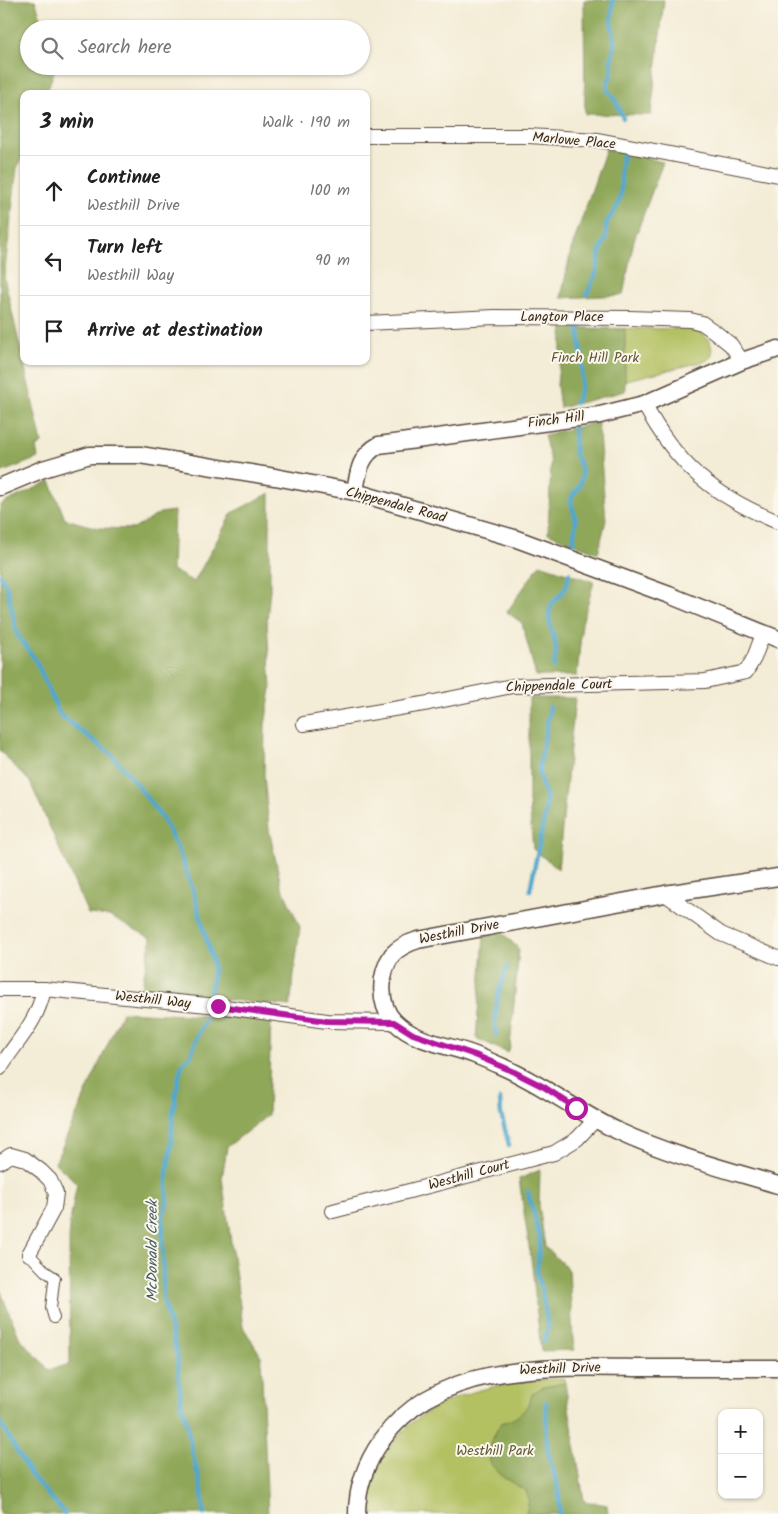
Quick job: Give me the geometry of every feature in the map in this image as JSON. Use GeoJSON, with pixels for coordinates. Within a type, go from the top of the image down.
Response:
{"type":"FeatureCollection","features":[{"type":"Feature","properties":{"kind":"street","name":"Marlowe Place"},"geometry":{"type":"LineString","coordinates":[[370,136],[528,136],[598,140],[778,175]]}},
{"type":"Feature","properties":{"kind":"street","name":"Langton Place"},"geometry":{"type":"LineString","coordinates":[[370,323],[496,317],[690,320],[702,323],[731,345],[742,361]]}},
{"type":"Feature","properties":{"kind":"street","name":"Finch Hill"},"geometry":{"type":"LineString","coordinates":[[356,492],[358,472],[362,460],[369,451],[379,445],[600,414],[644,404],[742,361],[778,349]]}},
{"type":"Feature","properties":{"kind":"street"},"geometry":{"type":"LineString","coordinates":[[644,404],[666,442],[688,467],[712,488],[741,506],[778,522]]}},
{"type":"Feature","properties":{"kind":"street","name":"Chippendale Road"},"geometry":{"type":"LineString","coordinates":[[0,486],[43,469],[90,456],[140,455],[356,492],[514,538],[670,595],[771,637]]}},
{"type":"Feature","properties":{"kind":"street","name":"Chippendale Court"},"geometry":{"type":"LineString","coordinates":[[304,724],[429,703],[512,686],[705,681],[746,672],[754,658],[771,637]]}},
{"type":"Feature","properties":{"kind":"street","name":"Westhill Drive"},"geometry":{"type":"LineString","coordinates":[[394,1022],[383,1002],[382,991],[385,971],[392,955],[404,945],[431,936],[666,894],[778,877]]}},
{"type":"Feature","properties":{"kind":"street"},"geometry":{"type":"LineString","coordinates":[[666,894],[722,934],[778,958]]}},
{"type":"Feature","properties":{"kind":"street","name":"Westhill Way"},"geometry":{"type":"LineString","coordinates":[[0,988],[44,989],[218,1006],[327,1021],[394,1022]]}},
{"type":"Feature","properties":{"kind":"street"},"geometry":{"type":"LineString","coordinates":[[0,1068],[36,1016],[41,1005],[44,989]]}},
{"type":"Feature","properties":{"kind":"street"},"geometry":{"type":"LineString","coordinates":[[394,1022],[413,1034],[475,1055],[510,1070],[544,1087],[595,1120],[658,1148],[778,1185]]}},
{"type":"Feature","properties":{"kind":"street","name":"Westhill Court"},"geometry":{"type":"LineString","coordinates":[[333,1211],[554,1153],[577,1139],[595,1120]]}},
{"type":"Feature","properties":{"kind":"street"},"geometry":{"type":"LineString","coordinates":[[0,1162],[11,1156],[25,1159],[50,1180],[56,1193],[54,1208],[30,1254],[45,1271],[56,1278],[51,1308],[54,1318]]}},
{"type":"Feature","properties":{"kind":"street","name":"Westhill Drive"},"geometry":{"type":"LineString","coordinates":[[357,1514],[360,1487],[366,1470],[371,1456],[385,1435],[403,1415],[414,1407],[451,1388],[492,1375],[534,1368],[778,1368]]}},
{"type":"Feature","properties":{"kind":"green space"},"geometry":{"type":"Polygon","coordinates":[[[0,0],[35,0],[42,20],[20,20],[20,75],[53,75],[47,90],[20,90],[20,161],[17,168],[4,277],[20,347],[20,365],[24,365],[42,443],[36,447],[38,458],[0,473],[0,0]]]}},
{"type":"Feature","properties":{"kind":"green space"},"geometry":{"type":"Polygon","coordinates":[[[584,0],[664,0],[651,115],[585,114],[584,0]]]}},
{"type":"Feature","properties":{"kind":"green space"},"geometry":{"type":"Polygon","coordinates":[[[606,149],[663,162],[634,240],[623,295],[561,298],[571,250],[606,149]]]}},
{"type":"Feature","properties":{"kind":"green space","name":"Finch Hill Park"},"geometry":{"type":"Polygon","coordinates":[[[563,328],[695,329],[703,334],[710,343],[712,356],[706,361],[564,395],[563,328]]]}},
{"type":"Feature","properties":{"kind":"green space"},"geometry":{"type":"Polygon","coordinates":[[[563,328],[625,329],[625,391],[560,408],[557,385],[563,328]]]}},
{"type":"Feature","properties":{"kind":"green space"},"geometry":{"type":"Polygon","coordinates":[[[598,422],[606,520],[598,553],[548,533],[551,462],[544,435],[598,422]]]}},
{"type":"Feature","properties":{"kind":"green space"},"geometry":{"type":"Polygon","coordinates":[[[50,481],[65,519],[98,528],[134,529],[160,513],[174,511],[172,570],[194,582],[232,513],[270,493],[270,589],[267,621],[271,689],[265,725],[264,775],[269,829],[281,885],[300,927],[290,1006],[141,991],[151,938],[109,916],[88,914],[30,782],[0,751],[0,505],[50,481]]]}},
{"type":"Feature","properties":{"kind":"green space"},"geometry":{"type":"Polygon","coordinates":[[[540,564],[594,582],[582,623],[577,676],[536,676],[522,623],[507,612],[540,564]]]}},
{"type":"Feature","properties":{"kind":"green space"},"geometry":{"type":"Polygon","coordinates":[[[529,698],[575,698],[558,869],[533,849],[529,801],[529,698]]]}},
{"type":"Feature","properties":{"kind":"green space"},"geometry":{"type":"Polygon","coordinates":[[[503,933],[519,949],[508,1053],[476,1038],[484,936],[503,933]]]}},
{"type":"Feature","properties":{"kind":"green space"},"geometry":{"type":"Polygon","coordinates":[[[122,1012],[271,1019],[268,1115],[227,1147],[222,1178],[243,1327],[261,1356],[268,1514],[0,1514],[0,1290],[19,1337],[49,1370],[70,1364],[69,1227],[77,1183],[55,1163],[122,1012]]]}},
{"type":"Feature","properties":{"kind":"green space"},"geometry":{"type":"Polygon","coordinates":[[[540,1170],[539,1205],[545,1247],[569,1270],[575,1350],[541,1351],[532,1266],[519,1179],[540,1170]]]}},
{"type":"Feature","properties":{"kind":"green space","name":"Westhill Park"},"geometry":{"type":"Polygon","coordinates":[[[564,1378],[565,1383],[543,1387],[586,1514],[368,1514],[369,1495],[379,1466],[393,1442],[411,1423],[433,1408],[458,1397],[484,1389],[538,1380],[564,1378]]]}},
{"type":"Feature","properties":{"kind":"green space"},"geometry":{"type":"Polygon","coordinates":[[[565,1383],[584,1501],[607,1505],[608,1514],[526,1514],[529,1500],[526,1491],[504,1478],[490,1463],[492,1442],[501,1423],[521,1414],[532,1394],[543,1387],[565,1383]]]}},
{"type":"Feature","properties":{"kind":"waterway"},"geometry":{"type":"LineString","coordinates":[[613,0],[611,23],[614,47],[611,61],[612,72],[607,89],[616,101],[623,118]]}},
{"type":"Feature","properties":{"kind":"waterway"},"geometry":{"type":"LineString","coordinates":[[587,294],[597,271],[600,251],[606,238],[606,224],[617,207],[621,194],[621,166],[624,151]]}},
{"type":"Feature","properties":{"kind":"waterway"},"geometry":{"type":"LineString","coordinates":[[575,403],[579,395],[582,375],[579,326]]}},
{"type":"Feature","properties":{"kind":"waterway"},"geometry":{"type":"LineString","coordinates":[[573,543],[576,520],[571,502],[572,496],[580,486],[582,474],[575,455],[574,428]]}},
{"type":"Feature","properties":{"kind":"waterway"},"geometry":{"type":"LineString","coordinates":[[554,667],[556,648],[549,612],[553,602],[563,592],[569,573]]}},
{"type":"Feature","properties":{"kind":"waterway","name":"McDonald Creek"},"geometry":{"type":"LineString","coordinates":[[0,575],[7,587],[17,634],[36,661],[60,715],[111,754],[164,821],[178,849],[193,890],[213,963],[209,1000]]}},
{"type":"Feature","properties":{"kind":"waterway"},"geometry":{"type":"LineString","coordinates":[[530,890],[546,809],[546,796],[539,769],[550,707]]}},
{"type":"Feature","properties":{"kind":"waterway"},"geometry":{"type":"LineString","coordinates":[[496,1035],[495,1017],[497,1000],[507,967]]}},
{"type":"Feature","properties":{"kind":"waterway","name":"McDonald Creek"},"geometry":{"type":"LineString","coordinates":[[204,1514],[202,1492],[181,1403],[177,1354],[163,1299],[163,1217],[167,1203],[167,1173],[179,1075],[183,1063],[191,1055],[205,1020]]}},
{"type":"Feature","properties":{"kind":"waterway"},"geometry":{"type":"LineString","coordinates":[[500,1099],[501,1114],[509,1145]]}},
{"type":"Feature","properties":{"kind":"waterway"},"geometry":{"type":"LineString","coordinates":[[528,1192],[540,1238],[537,1273],[548,1327],[544,1342]]}},
{"type":"Feature","properties":{"kind":"waterway"},"geometry":{"type":"LineString","coordinates":[[546,1402],[547,1447],[559,1493],[560,1514]]}},
{"type":"Feature","properties":{"kind":"waterway"},"geometry":{"type":"LineString","coordinates":[[0,1422],[30,1474],[65,1514]]}},
{"type":"Feature","properties":{"kind":"route"},"geometry":{"type":"LineString","coordinates":[[218,1006],[327,1021],[394,1022],[413,1034],[475,1055],[510,1070],[544,1087],[576,1108]]}}]}
